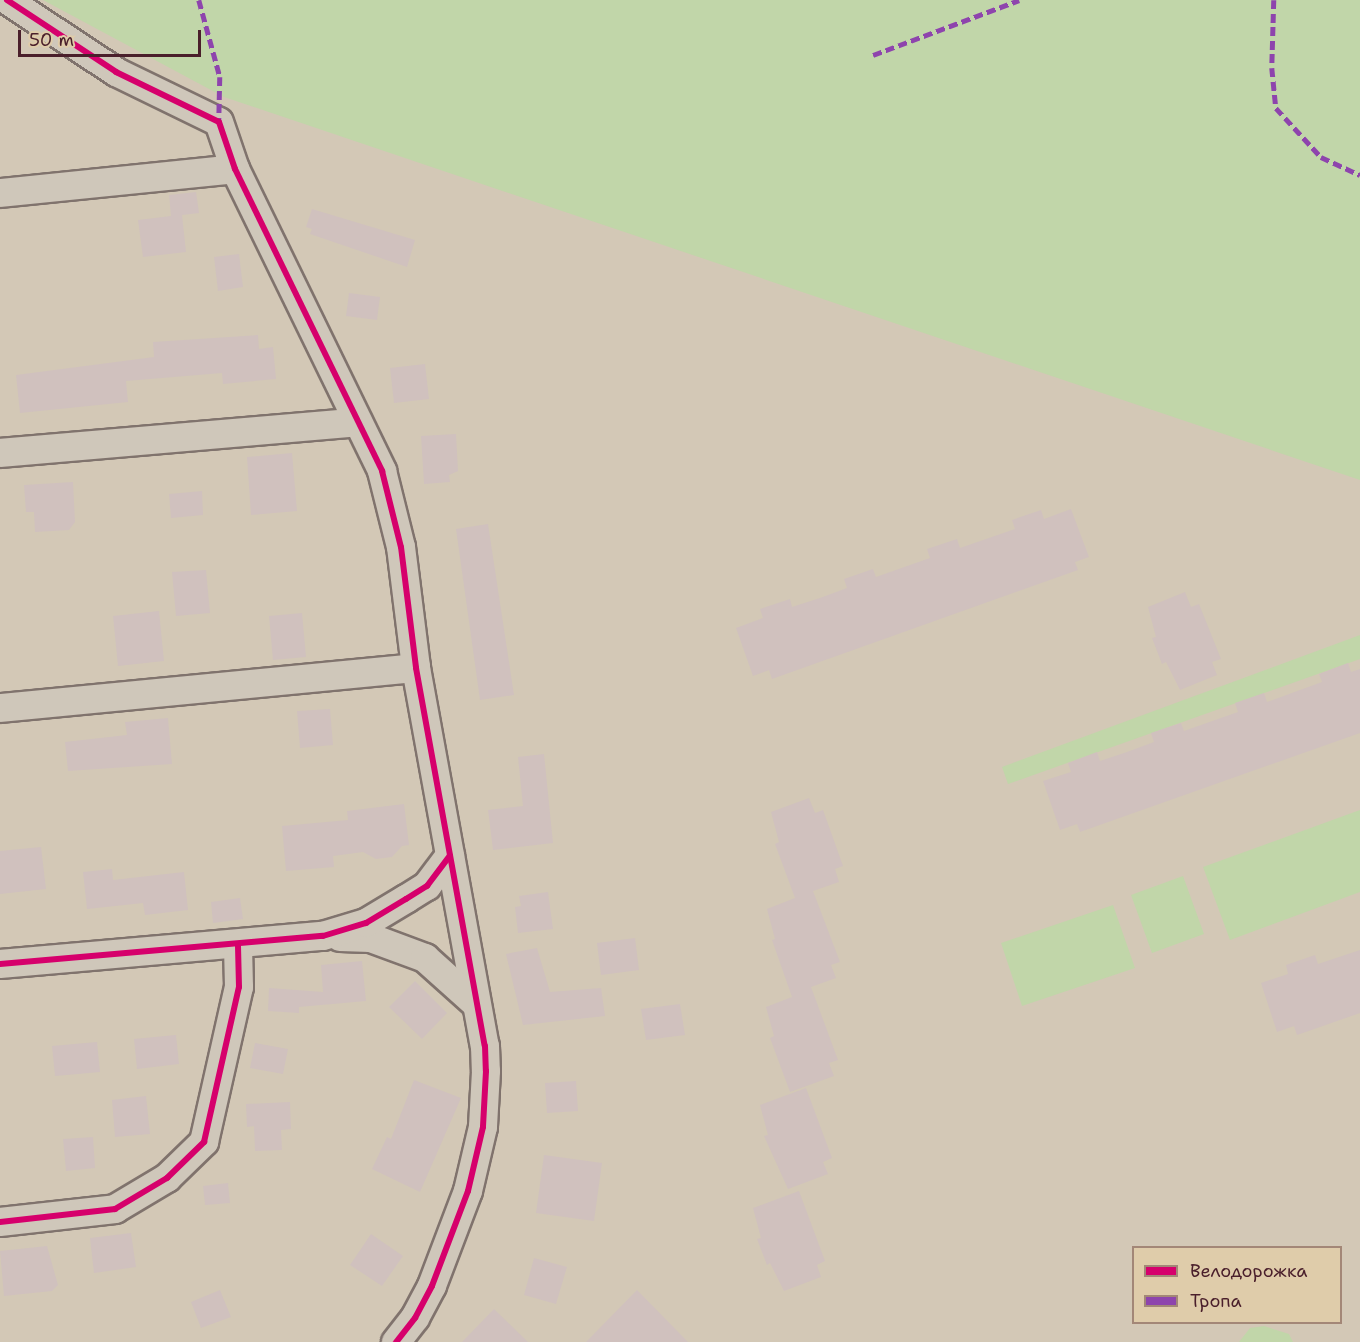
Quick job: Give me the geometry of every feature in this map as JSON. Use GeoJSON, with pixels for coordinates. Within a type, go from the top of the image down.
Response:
{"type":"FeatureCollection","features":[{"type":"Feature","properties":{"kind":"street"},"geometry":{"type":"LineString","coordinates":[[7,0],[116,72],[219,122],[235,169],[382,471],[401,547],[416,668],[474,1002],[485,1046],[483,1127],[468,1191],[447,1250],[415,1318],[396,1342]]}},
{"type":"Feature","properties":{"kind":"street"},"geometry":{"type":"LineString","coordinates":[[0,193],[235,169]]}},
{"type":"Feature","properties":{"kind":"street"},"geometry":{"type":"LineString","coordinates":[[0,453],[358,423]]}},
{"type":"Feature","properties":{"kind":"street"},"geometry":{"type":"LineString","coordinates":[[0,708],[416,668]]}},
{"type":"Feature","properties":{"kind":"street"},"geometry":{"type":"LineString","coordinates":[[323,936],[366,923],[428,886],[450,856]]}},
{"type":"Feature","properties":{"kind":"street"},"geometry":{"type":"LineString","coordinates":[[0,964],[238,946],[323,936],[371,938],[397,945],[425,958],[474,1002]]}},
{"type":"Feature","properties":{"kind":"street"},"geometry":{"type":"LineString","coordinates":[[0,1222],[115,1209],[167,1178],[204,1142],[239,987],[238,946]]}},
{"type":"Feature","properties":{"kind":"green space"},"geometry":{"type":"Polygon","coordinates":[[[43,0],[1360,0],[1360,480],[224,97],[43,0]]]}},
{"type":"Feature","properties":{"kind":"green space"},"geometry":{"type":"Polygon","coordinates":[[[1360,635],[1360,659],[1008,784],[1002,767],[1360,635]]]}},
{"type":"Feature","properties":{"kind":"green space"},"geometry":{"type":"Polygon","coordinates":[[[1360,810],[1360,892],[1230,940],[1203,867],[1360,810]]]}},
{"type":"Feature","properties":{"kind":"green space"},"geometry":{"type":"Polygon","coordinates":[[[1183,876],[1204,934],[1152,953],[1131,895],[1183,876]]]}},
{"type":"Feature","properties":{"kind":"green space"},"geometry":{"type":"Polygon","coordinates":[[[1113,905],[1135,968],[1022,1006],[1001,943],[1113,905]]]}},
{"type":"Feature","properties":{"kind":"green space"},"geometry":{"type":"Polygon","coordinates":[[[1264,1326],[1289,1334],[1293,1342],[1239,1342],[1250,1328],[1264,1326]]]}},
{"type":"Feature","properties":{"kind":"building"},"geometry":{"type":"Polygon","coordinates":[[[196,192],[199,213],[182,215],[186,252],[143,257],[138,220],[171,216],[169,195],[196,192]]]}},
{"type":"Feature","properties":{"kind":"building"},"geometry":{"type":"Polygon","coordinates":[[[312,209],[415,240],[407,267],[310,234],[312,229],[306,227],[312,209]]]}},
{"type":"Feature","properties":{"kind":"building"},"geometry":{"type":"Polygon","coordinates":[[[239,254],[243,287],[218,291],[214,257],[239,254]]]}},
{"type":"Feature","properties":{"kind":"building"},"geometry":{"type":"Polygon","coordinates":[[[349,293],[380,297],[377,320],[346,316],[349,293]]]}},
{"type":"Feature","properties":{"kind":"building"},"geometry":{"type":"Polygon","coordinates":[[[258,335],[259,349],[273,347],[276,379],[223,384],[222,373],[126,381],[128,402],[20,413],[16,375],[154,357],[153,342],[258,335]]]}},
{"type":"Feature","properties":{"kind":"building"},"geometry":{"type":"Polygon","coordinates":[[[425,364],[429,399],[394,403],[390,368],[425,364]]]}},
{"type":"Feature","properties":{"kind":"building"},"geometry":{"type":"Polygon","coordinates":[[[456,434],[458,471],[449,475],[450,482],[424,484],[421,436],[456,434]]]}},
{"type":"Feature","properties":{"kind":"building"},"geometry":{"type":"Polygon","coordinates":[[[292,453],[297,511],[251,515],[247,457],[292,453]]]}},
{"type":"Feature","properties":{"kind":"building"},"geometry":{"type":"Polygon","coordinates":[[[73,482],[75,522],[69,530],[35,532],[34,512],[26,512],[24,485],[73,482]]]}},
{"type":"Feature","properties":{"kind":"building"},"geometry":{"type":"Polygon","coordinates":[[[202,491],[203,515],[171,518],[169,494],[202,491]]]}},
{"type":"Feature","properties":{"kind":"building"},"geometry":{"type":"Polygon","coordinates":[[[1071,509],[1089,557],[1075,562],[1078,570],[772,679],[769,670],[753,676],[736,628],[763,618],[760,609],[790,599],[792,607],[820,598],[847,588],[844,579],[873,569],[876,577],[930,558],[927,549],[957,539],[960,548],[1015,529],[1012,520],[1041,510],[1044,519],[1071,509]]]}},
{"type":"Feature","properties":{"kind":"building"},"geometry":{"type":"Polygon","coordinates":[[[488,524],[514,695],[480,700],[456,529],[488,524]]]}},
{"type":"Feature","properties":{"kind":"building"},"geometry":{"type":"Polygon","coordinates":[[[206,570],[210,613],[176,616],[172,572],[206,570]]]}},
{"type":"Feature","properties":{"kind":"building"},"geometry":{"type":"Polygon","coordinates":[[[1185,592],[1191,607],[1199,604],[1221,659],[1212,662],[1217,675],[1180,690],[1166,662],[1162,664],[1152,638],[1156,637],[1148,607],[1185,592]]]}},
{"type":"Feature","properties":{"kind":"building"},"geometry":{"type":"Polygon","coordinates":[[[159,611],[164,661],[118,666],[113,616],[159,611]]]}},
{"type":"Feature","properties":{"kind":"building"},"geometry":{"type":"Polygon","coordinates":[[[302,613],[306,657],[273,660],[269,616],[302,613]]]}},
{"type":"Feature","properties":{"kind":"building"},"geometry":{"type":"Polygon","coordinates":[[[1348,663],[1351,672],[1360,669],[1360,733],[1080,832],[1077,824],[1060,830],[1043,781],[1071,772],[1068,763],[1097,752],[1100,761],[1127,752],[1154,742],[1151,733],[1181,723],[1184,731],[1238,712],[1235,703],[1264,693],[1267,702],[1322,682],[1319,674],[1348,663]]]}},
{"type":"Feature","properties":{"kind":"building"},"geometry":{"type":"Polygon","coordinates":[[[330,709],[333,745],[300,748],[297,711],[330,709]]]}},
{"type":"Feature","properties":{"kind":"building"},"geometry":{"type":"Polygon","coordinates":[[[168,718],[172,764],[68,771],[65,742],[127,735],[125,722],[168,718]]]}},
{"type":"Feature","properties":{"kind":"building"},"geometry":{"type":"Polygon","coordinates":[[[544,754],[553,843],[493,850],[488,810],[523,806],[518,757],[544,754]]]}},
{"type":"Feature","properties":{"kind":"building"},"geometry":{"type":"Polygon","coordinates":[[[809,798],[815,813],[823,810],[843,866],[835,869],[839,882],[813,891],[840,962],[831,965],[836,978],[811,987],[838,1060],[829,1063],[834,1076],[790,1092],[770,1038],[774,1036],[766,1007],[792,997],[772,940],[775,939],[767,909],[795,898],[775,844],[779,842],[771,812],[809,798]]]}},
{"type":"Feature","properties":{"kind":"building"},"geometry":{"type":"Polygon","coordinates":[[[404,804],[409,845],[402,846],[392,857],[376,859],[363,852],[333,856],[334,867],[286,871],[282,826],[348,820],[347,811],[404,804]]]}},
{"type":"Feature","properties":{"kind":"building"},"geometry":{"type":"Polygon","coordinates":[[[41,847],[46,889],[0,894],[0,851],[41,847]]]}},
{"type":"Feature","properties":{"kind":"building"},"geometry":{"type":"Polygon","coordinates":[[[112,869],[113,880],[184,872],[188,910],[145,915],[143,903],[87,909],[83,872],[112,869]]]}},
{"type":"Feature","properties":{"kind":"building"},"geometry":{"type":"Polygon","coordinates":[[[548,892],[553,929],[518,933],[515,907],[521,906],[519,896],[548,892]]]}},
{"type":"Feature","properties":{"kind":"building"},"geometry":{"type":"Polygon","coordinates":[[[240,898],[243,919],[213,923],[211,902],[240,898]]]}},
{"type":"Feature","properties":{"kind":"building"},"geometry":{"type":"Polygon","coordinates":[[[635,938],[639,970],[601,975],[597,943],[635,938]]]}},
{"type":"Feature","properties":{"kind":"building"},"geometry":{"type":"Polygon","coordinates":[[[537,948],[550,992],[601,988],[605,1016],[523,1025],[506,954],[537,948]]]}},
{"type":"Feature","properties":{"kind":"building"},"geometry":{"type":"Polygon","coordinates":[[[1360,950],[1360,1013],[1297,1035],[1294,1026],[1277,1032],[1261,983],[1288,974],[1286,965],[1315,955],[1318,964],[1360,950]]]}},
{"type":"Feature","properties":{"kind":"building"},"geometry":{"type":"Polygon","coordinates":[[[362,961],[366,1001],[299,1007],[299,1013],[268,1011],[269,988],[323,992],[321,965],[362,961]]]}},
{"type":"Feature","properties":{"kind":"building"},"geometry":{"type":"Polygon","coordinates":[[[415,981],[447,1013],[422,1039],[389,1007],[415,981]]]}},
{"type":"Feature","properties":{"kind":"building"},"geometry":{"type":"Polygon","coordinates":[[[680,1004],[685,1035],[646,1040],[641,1009],[680,1004]]]}},
{"type":"Feature","properties":{"kind":"building"},"geometry":{"type":"Polygon","coordinates":[[[176,1035],[179,1064],[137,1069],[134,1039],[176,1035]]]}},
{"type":"Feature","properties":{"kind":"building"},"geometry":{"type":"Polygon","coordinates":[[[97,1042],[100,1072],[55,1076],[52,1046],[97,1042]]]}},
{"type":"Feature","properties":{"kind":"building"},"geometry":{"type":"Polygon","coordinates":[[[255,1043],[288,1049],[283,1074],[250,1068],[255,1043]]]}},
{"type":"Feature","properties":{"kind":"building"},"geometry":{"type":"Polygon","coordinates":[[[414,1080],[461,1098],[420,1192],[372,1169],[387,1137],[391,1139],[414,1080]]]}},
{"type":"Feature","properties":{"kind":"building"},"geometry":{"type":"Polygon","coordinates":[[[576,1081],[578,1111],[547,1113],[545,1083],[576,1081]]]}},
{"type":"Feature","properties":{"kind":"building"},"geometry":{"type":"Polygon","coordinates":[[[806,1088],[832,1158],[823,1162],[828,1174],[788,1189],[764,1136],[768,1135],[760,1105],[806,1088]]]}},
{"type":"Feature","properties":{"kind":"building"},"geometry":{"type":"Polygon","coordinates":[[[146,1096],[150,1134],[115,1137],[112,1100],[146,1096]]]}},
{"type":"Feature","properties":{"kind":"building"},"geometry":{"type":"Polygon","coordinates":[[[290,1102],[291,1129],[281,1130],[282,1150],[255,1151],[254,1126],[247,1127],[246,1104],[290,1102]]]}},
{"type":"Feature","properties":{"kind":"building"},"geometry":{"type":"Polygon","coordinates":[[[93,1137],[95,1168],[66,1171],[63,1139],[93,1137]]]}},
{"type":"Feature","properties":{"kind":"building"},"geometry":{"type":"Polygon","coordinates":[[[544,1155],[602,1163],[594,1221],[536,1213],[544,1155]]]}},
{"type":"Feature","properties":{"kind":"building"},"geometry":{"type":"Polygon","coordinates":[[[228,1183],[230,1203],[205,1205],[203,1186],[228,1183]]]}},
{"type":"Feature","properties":{"kind":"building"},"geometry":{"type":"Polygon","coordinates":[[[799,1191],[825,1261],[817,1265],[821,1277],[784,1291],[770,1263],[767,1265],[757,1239],[761,1238],[753,1208],[799,1191]]]}},
{"type":"Feature","properties":{"kind":"building"},"geometry":{"type":"Polygon","coordinates":[[[131,1233],[136,1267],[94,1273],[90,1238],[131,1233]]]}},
{"type":"Feature","properties":{"kind":"building"},"geometry":{"type":"Polygon","coordinates":[[[371,1234],[403,1256],[382,1286],[350,1265],[371,1234]]]}},
{"type":"Feature","properties":{"kind":"building"},"geometry":{"type":"Polygon","coordinates":[[[47,1246],[58,1285],[52,1291],[4,1296],[0,1251],[47,1246]]]}},
{"type":"Feature","properties":{"kind":"building"},"geometry":{"type":"Polygon","coordinates":[[[534,1258],[567,1267],[556,1304],[524,1295],[534,1258]]]}},
{"type":"Feature","properties":{"kind":"building"},"geometry":{"type":"Polygon","coordinates":[[[220,1290],[231,1317],[201,1328],[191,1302],[220,1290]]]}},
{"type":"Feature","properties":{"kind":"building"},"geometry":{"type":"Polygon","coordinates":[[[637,1290],[688,1342],[586,1342],[637,1290]]]}},
{"type":"Feature","properties":{"kind":"building"},"geometry":{"type":"Polygon","coordinates":[[[494,1309],[528,1342],[462,1342],[494,1309]]]}},
{"type":"Feature","properties":{"kind":"marked path"},"geometry":{"type":"LineString","coordinates":[[199,0],[220,77],[219,122]]}},
{"type":"Feature","properties":{"kind":"marked path"},"geometry":{"type":"LineString","coordinates":[[873,55],[1019,0]]}},
{"type":"Feature","properties":{"kind":"marked path"},"geometry":{"type":"LineString","coordinates":[[1274,0],[1272,68],[1276,108],[1321,157],[1360,175]]}},
{"type":"Feature","properties":{"kind":"cycle path"},"geometry":{"type":"LineString","coordinates":[[7,0],[116,72],[219,122],[235,169],[382,471],[401,547],[416,668],[485,1046],[486,1071],[483,1127],[468,1191],[432,1286],[415,1318],[396,1342]]}},
{"type":"Feature","properties":{"kind":"cycle path"},"geometry":{"type":"LineString","coordinates":[[0,964],[323,936],[366,923],[427,886],[450,856]]}},
{"type":"Feature","properties":{"kind":"cycle path"},"geometry":{"type":"LineString","coordinates":[[0,1222],[115,1209],[167,1178],[204,1142],[239,987],[238,946]]}}]}
